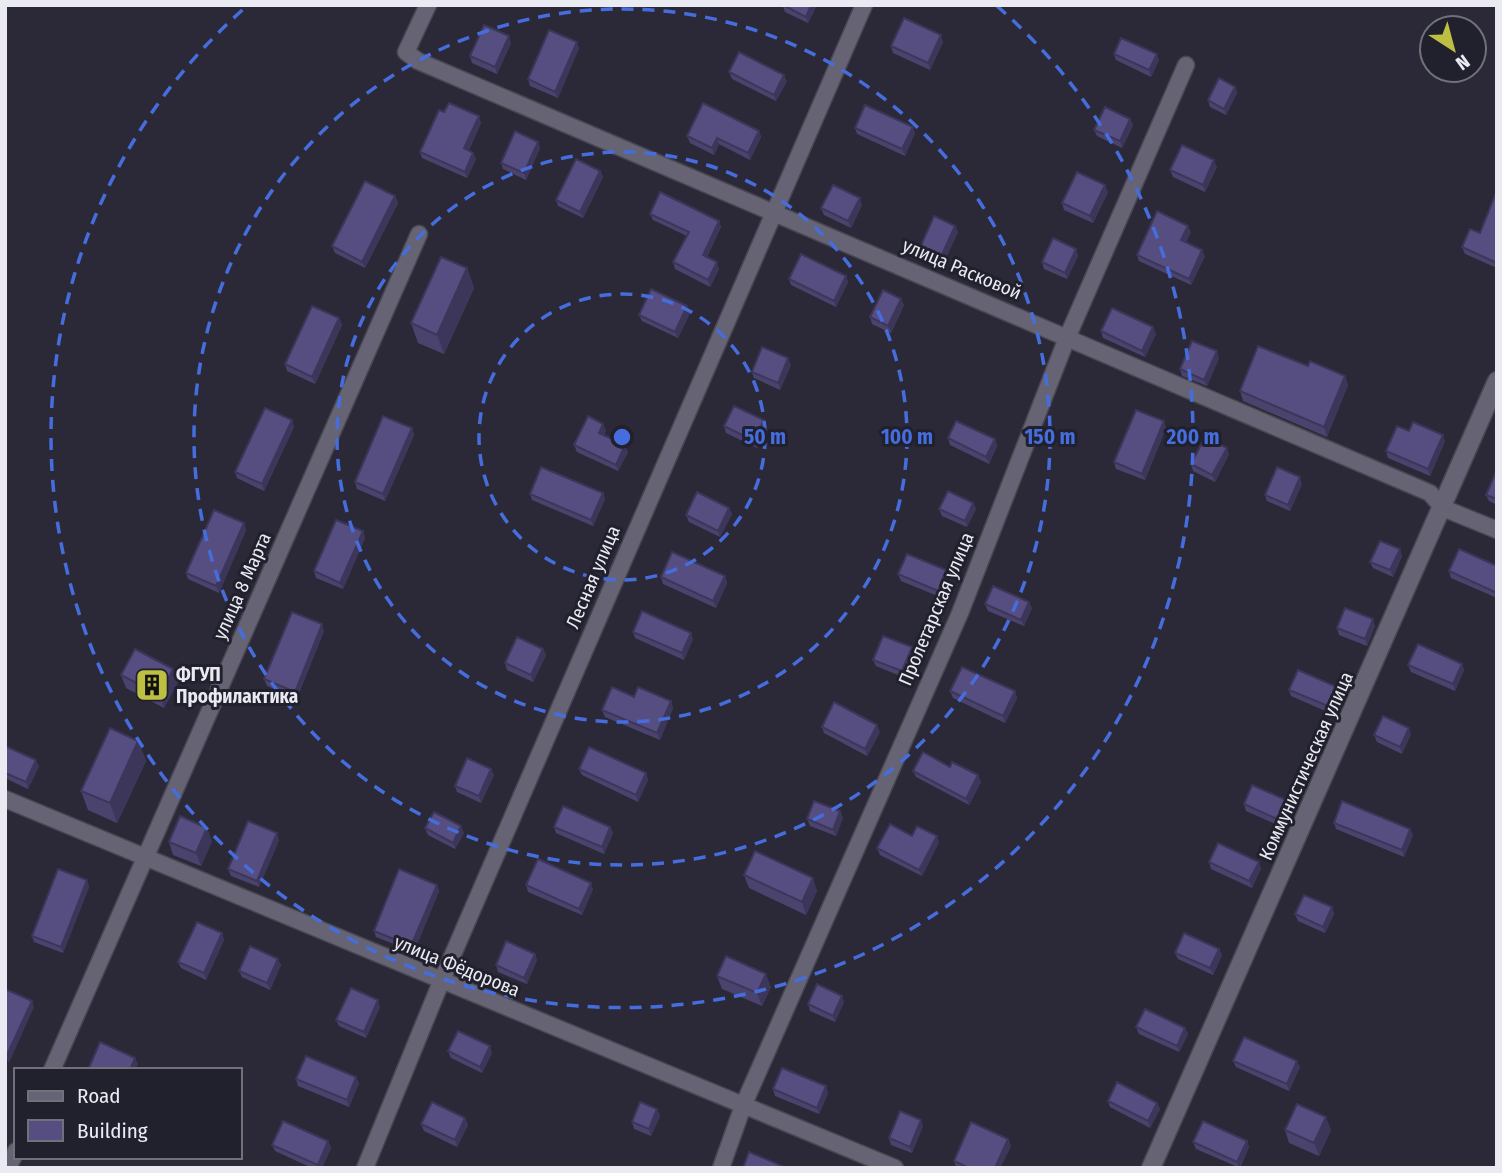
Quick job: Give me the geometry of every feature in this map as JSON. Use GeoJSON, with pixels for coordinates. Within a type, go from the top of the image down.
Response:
{"type":"FeatureCollection","features":[{"type":"Feature","properties":{"kind":"street","name":"улица Расковой"},"geometry":{"type":"LineString","coordinates":[[428,5],[406,52],[418,61],[1430,493],[1443,508],[1497,530]]}},
{"type":"Feature","properties":{"kind":"street","name":"Лесная улица"},"geometry":{"type":"LineString","coordinates":[[365,1168],[442,982],[864,5]]}},
{"type":"Feature","properties":{"kind":"street","name":"Пролетарская улица"},"geometry":{"type":"LineString","coordinates":[[721,1168],[743,1106],[960,613],[1067,338],[1186,65]]}},
{"type":"Feature","properties":{"kind":"street","name":"улица 8 Марта"},"geometry":{"type":"LineString","coordinates":[[53,1068],[419,234]]}},
{"type":"Feature","properties":{"kind":"street","name":"Коммунистическая улица"},"geometry":{"type":"LineString","coordinates":[[1151,1168],[1497,380]]}},
{"type":"Feature","properties":{"kind":"street","name":"улица Фёдорова"},"geometry":{"type":"LineString","coordinates":[[5,799],[895,1168]]}},
{"type":"Feature","properties":{"kind":"building"},"geometry":{"type":"Polygon","coordinates":[[[783,5],[811,5],[806,17],[783,5]]]}},
{"type":"Feature","properties":{"kind":"building"},"geometry":{"type":"Polygon","coordinates":[[[904,18],[941,35],[928,63],[891,46],[904,18]]]}},
{"type":"Feature","properties":{"kind":"building"},"geometry":{"type":"Polygon","coordinates":[[[484,25],[509,36],[495,67],[470,56],[484,25]]]}},
{"type":"Feature","properties":{"kind":"building"},"geometry":{"type":"Polygon","coordinates":[[[549,30],[577,42],[555,92],[528,79],[549,30]]]}},
{"type":"Feature","properties":{"kind":"building"},"geometry":{"type":"Polygon","coordinates":[[[1121,38],[1157,54],[1149,70],[1114,54],[1121,38]]]}},
{"type":"Feature","properties":{"kind":"building"},"geometry":{"type":"Polygon","coordinates":[[[739,52],[784,75],[774,95],[729,72],[739,52]]]}},
{"type":"Feature","properties":{"kind":"building"},"geometry":{"type":"Polygon","coordinates":[[[1219,78],[1235,87],[1224,109],[1208,100],[1219,78]]]}},
{"type":"Feature","properties":{"kind":"building"},"geometry":{"type":"Polygon","coordinates":[[[449,103],[479,116],[464,148],[473,153],[465,172],[420,152],[439,110],[444,112],[449,103]]]}},
{"type":"Feature","properties":{"kind":"building"},"geometry":{"type":"Polygon","coordinates":[[[703,103],[759,131],[748,153],[717,138],[712,148],[687,136],[703,103]]]}},
{"type":"Feature","properties":{"kind":"building"},"geometry":{"type":"Polygon","coordinates":[[[865,105],[913,127],[902,149],[855,128],[865,105]]]}},
{"type":"Feature","properties":{"kind":"building"},"geometry":{"type":"Polygon","coordinates":[[[1105,107],[1130,119],[1120,141],[1094,130],[1105,107]]]}},
{"type":"Feature","properties":{"kind":"building"},"geometry":{"type":"Polygon","coordinates":[[[515,131],[538,142],[524,173],[501,163],[515,131]]]}},
{"type":"Feature","properties":{"kind":"building"},"geometry":{"type":"Polygon","coordinates":[[[1182,145],[1214,160],[1203,185],[1170,170],[1182,145]]]}},
{"type":"Feature","properties":{"kind":"building"},"geometry":{"type":"Polygon","coordinates":[[[576,159],[600,171],[580,212],[556,200],[576,159]]]}},
{"type":"Feature","properties":{"kind":"building"},"geometry":{"type":"Polygon","coordinates":[[[1077,172],[1105,185],[1090,216],[1062,203],[1077,172]]]}},
{"type":"Feature","properties":{"kind":"building"},"geometry":{"type":"Polygon","coordinates":[[[365,181],[395,196],[362,262],[332,246],[365,181]]]}},
{"type":"Feature","properties":{"kind":"building"},"geometry":{"type":"Polygon","coordinates":[[[833,185],[860,198],[848,221],[821,208],[833,185]]]}},
{"type":"Feature","properties":{"kind":"building"},"geometry":{"type":"Polygon","coordinates":[[[660,192],[719,221],[703,255],[717,262],[708,280],[673,262],[689,232],[650,214],[660,192]]]}},
{"type":"Feature","properties":{"kind":"building"},"geometry":{"type":"Polygon","coordinates":[[[1496,193],[1497,263],[1462,247],[1470,229],[1480,233],[1496,193]]]}},
{"type":"Feature","properties":{"kind":"building"},"geometry":{"type":"Polygon","coordinates":[[[1157,211],[1188,226],[1181,240],[1202,250],[1189,279],[1137,255],[1157,211]]]}},
{"type":"Feature","properties":{"kind":"building"},"geometry":{"type":"Polygon","coordinates":[[[934,216],[955,226],[940,259],[919,250],[934,216]]]}},
{"type":"Feature","properties":{"kind":"building"},"geometry":{"type":"Polygon","coordinates":[[[1053,238],[1076,249],[1065,273],[1042,262],[1053,238]]]}},
{"type":"Feature","properties":{"kind":"building"},"geometry":{"type":"Polygon","coordinates":[[[801,254],[846,276],[834,301],[789,279],[801,254]]]}},
{"type":"Feature","properties":{"kind":"building"},"geometry":{"type":"Polygon","coordinates":[[[441,257],[467,268],[437,335],[411,323],[441,257]]]}},
{"type":"Feature","properties":{"kind":"building"},"geometry":{"type":"Polygon","coordinates":[[[651,289],[687,306],[675,332],[639,315],[651,289]]]}},
{"type":"Feature","properties":{"kind":"building"},"geometry":{"type":"Polygon","coordinates":[[[883,290],[901,299],[888,326],[870,317],[883,290]]]}},
{"type":"Feature","properties":{"kind":"building"},"geometry":{"type":"Polygon","coordinates":[[[312,306],[339,318],[312,377],[285,364],[312,306]]]}},
{"type":"Feature","properties":{"kind":"building"},"geometry":{"type":"Polygon","coordinates":[[[1112,308],[1153,327],[1142,351],[1101,331],[1112,308]]]}},
{"type":"Feature","properties":{"kind":"building"},"geometry":{"type":"Polygon","coordinates":[[[1192,341],[1217,351],[1204,380],[1180,369],[1192,341]]]}},
{"type":"Feature","properties":{"kind":"building"},"geometry":{"type":"Polygon","coordinates":[[[1258,346],[1308,366],[1310,361],[1345,376],[1324,427],[1240,391],[1258,346]]]}},
{"type":"Feature","properties":{"kind":"building"},"geometry":{"type":"Polygon","coordinates":[[[762,347],[788,358],[778,383],[752,372],[762,347]]]}},
{"type":"Feature","properties":{"kind":"building"},"geometry":{"type":"Polygon","coordinates":[[[734,406],[764,420],[754,441],[724,426],[734,406]]]}},
{"type":"Feature","properties":{"kind":"building"},"geometry":{"type":"Polygon","coordinates":[[[265,408],[292,420],[262,484],[235,472],[265,408]]]}},
{"type":"Feature","properties":{"kind":"building"},"geometry":{"type":"Polygon","coordinates":[[[1136,410],[1164,421],[1142,474],[1114,462],[1136,410]]]}},
{"type":"Feature","properties":{"kind":"building"},"geometry":{"type":"Polygon","coordinates":[[[383,416],[412,428],[383,494],[355,482],[383,416]]]}},
{"type":"Feature","properties":{"kind":"building"},"geometry":{"type":"Polygon","coordinates":[[[588,416],[603,424],[599,433],[625,445],[616,465],[574,445],[588,416]]]}},
{"type":"Feature","properties":{"kind":"building"},"geometry":{"type":"Polygon","coordinates":[[[956,421],[995,439],[986,457],[948,438],[956,421]]]}},
{"type":"Feature","properties":{"kind":"building"},"geometry":{"type":"Polygon","coordinates":[[[1413,422],[1443,435],[1428,469],[1386,451],[1397,426],[1409,431],[1413,422]]]}},
{"type":"Feature","properties":{"kind":"building"},"geometry":{"type":"Polygon","coordinates":[[[1205,437],[1227,448],[1212,475],[1191,464],[1205,437]]]}},
{"type":"Feature","properties":{"kind":"building"},"geometry":{"type":"Polygon","coordinates":[[[541,467],[603,493],[591,520],[530,494],[541,467]]]}},
{"type":"Feature","properties":{"kind":"building"},"geometry":{"type":"Polygon","coordinates":[[[1277,467],[1300,477],[1288,505],[1265,495],[1277,467]]]}},
{"type":"Feature","properties":{"kind":"building"},"geometry":{"type":"Polygon","coordinates":[[[1497,472],[1497,499],[1486,495],[1497,472]]]}},
{"type":"Feature","properties":{"kind":"building"},"geometry":{"type":"Polygon","coordinates":[[[948,491],[973,503],[965,521],[939,509],[948,491]]]}},
{"type":"Feature","properties":{"kind":"building"},"geometry":{"type":"Polygon","coordinates":[[[697,492],[729,508],[718,531],[686,515],[697,492]]]}},
{"type":"Feature","properties":{"kind":"building"},"geometry":{"type":"Polygon","coordinates":[[[214,510],[244,523],[216,586],[186,573],[214,510]]]}},
{"type":"Feature","properties":{"kind":"building"},"geometry":{"type":"Polygon","coordinates":[[[336,520],[363,531],[340,583],[314,571],[336,520]]]}},
{"type":"Feature","properties":{"kind":"building"},"geometry":{"type":"Polygon","coordinates":[[[1380,541],[1400,549],[1390,570],[1370,562],[1380,541]]]}},
{"type":"Feature","properties":{"kind":"building"},"geometry":{"type":"Polygon","coordinates":[[[1459,549],[1497,566],[1497,593],[1449,571],[1459,549]]]}},
{"type":"Feature","properties":{"kind":"building"},"geometry":{"type":"Polygon","coordinates":[[[672,552],[725,576],[713,601],[661,577],[672,552]]]}},
{"type":"Feature","properties":{"kind":"building"},"geometry":{"type":"Polygon","coordinates":[[[907,554],[946,570],[938,591],[898,574],[907,554]]]}},
{"type":"Feature","properties":{"kind":"building"},"geometry":{"type":"Polygon","coordinates":[[[993,586],[1029,602],[1021,620],[985,604],[993,586]]]}},
{"type":"Feature","properties":{"kind":"building"},"geometry":{"type":"Polygon","coordinates":[[[1345,608],[1373,619],[1365,639],[1337,628],[1345,608]]]}},
{"type":"Feature","properties":{"kind":"building"},"geometry":{"type":"Polygon","coordinates":[[[642,611],[691,633],[682,653],[633,632],[642,611]]]}},
{"type":"Feature","properties":{"kind":"building"},"geometry":{"type":"Polygon","coordinates":[[[292,612],[322,624],[295,692],[264,679],[292,612]]]}},
{"type":"Feature","properties":{"kind":"building"},"geometry":{"type":"Polygon","coordinates":[[[883,636],[912,647],[902,671],[873,660],[883,636]]]}},
{"type":"Feature","properties":{"kind":"building"},"geometry":{"type":"Polygon","coordinates":[[[517,637],[543,649],[531,675],[505,663],[517,637]]]}},
{"type":"Feature","properties":{"kind":"building"},"geometry":{"type":"Polygon","coordinates":[[[1418,644],[1462,664],[1453,684],[1408,665],[1418,644]]]}},
{"type":"Feature","properties":{"kind":"building"},"geometry":{"type":"Polygon","coordinates":[[[135,649],[173,669],[160,695],[121,675],[135,649]]]}},
{"type":"Feature","properties":{"kind":"building"},"geometry":{"type":"Polygon","coordinates":[[[962,667],[1015,691],[1003,716],[950,691],[962,667]]]}},
{"type":"Feature","properties":{"kind":"building"},"geometry":{"type":"Polygon","coordinates":[[[1298,670],[1337,687],[1328,706],[1289,690],[1298,670]]]}},
{"type":"Feature","properties":{"kind":"building"},"geometry":{"type":"Polygon","coordinates":[[[612,687],[634,697],[638,687],[671,701],[657,733],[602,710],[612,687]]]}},
{"type":"Feature","properties":{"kind":"building"},"geometry":{"type":"Polygon","coordinates":[[[834,702],[877,725],[865,749],[822,727],[834,702]]]}},
{"type":"Feature","properties":{"kind":"building"},"geometry":{"type":"Polygon","coordinates":[[[1383,716],[1409,728],[1400,747],[1374,735],[1383,716]]]}},
{"type":"Feature","properties":{"kind":"building"},"geometry":{"type":"Polygon","coordinates":[[[110,728],[138,741],[110,803],[81,791],[110,728]]]}},
{"type":"Feature","properties":{"kind":"building"},"geometry":{"type":"Polygon","coordinates":[[[5,746],[36,760],[26,782],[5,773],[5,746]]]}},
{"type":"Feature","properties":{"kind":"building"},"geometry":{"type":"Polygon","coordinates":[[[589,747],[646,773],[636,795],[579,769],[589,747]]]}},
{"type":"Feature","properties":{"kind":"building"},"geometry":{"type":"Polygon","coordinates":[[[923,752],[950,767],[952,762],[978,775],[966,799],[913,771],[923,752]]]}},
{"type":"Feature","properties":{"kind":"building"},"geometry":{"type":"Polygon","coordinates":[[[467,758],[491,769],[479,796],[455,786],[467,758]]]}},
{"type":"Feature","properties":{"kind":"building"},"geometry":{"type":"Polygon","coordinates":[[[1252,785],[1286,800],[1277,819],[1244,804],[1252,785]]]}},
{"type":"Feature","properties":{"kind":"building"},"geometry":{"type":"Polygon","coordinates":[[[814,801],[840,811],[833,830],[807,819],[814,801]]]}},
{"type":"Feature","properties":{"kind":"building"},"geometry":{"type":"Polygon","coordinates":[[[1342,801],[1410,829],[1402,850],[1334,823],[1342,801]]]}},
{"type":"Feature","properties":{"kind":"building"},"geometry":{"type":"Polygon","coordinates":[[[563,806],[610,827],[602,847],[554,827],[563,806]]]}},
{"type":"Feature","properties":{"kind":"building"},"geometry":{"type":"Polygon","coordinates":[[[434,812],[461,826],[453,843],[425,828],[434,812]]]}},
{"type":"Feature","properties":{"kind":"building"},"geometry":{"type":"Polygon","coordinates":[[[180,816],[207,828],[196,853],[169,842],[180,816]]]}},
{"type":"Feature","properties":{"kind":"building"},"geometry":{"type":"Polygon","coordinates":[[[248,821],[277,833],[257,881],[228,869],[248,821]]]}},
{"type":"Feature","properties":{"kind":"building"},"geometry":{"type":"Polygon","coordinates":[[[890,824],[912,836],[917,826],[937,836],[919,870],[877,848],[890,824]]]}},
{"type":"Feature","properties":{"kind":"building"},"geometry":{"type":"Polygon","coordinates":[[[1218,843],[1259,862],[1249,881],[1209,862],[1218,843]]]}},
{"type":"Feature","properties":{"kind":"building"},"geometry":{"type":"Polygon","coordinates":[[[755,851],[813,878],[802,902],[744,875],[755,851]]]}},
{"type":"Feature","properties":{"kind":"building"},"geometry":{"type":"Polygon","coordinates":[[[538,859],[591,883],[579,909],[526,885],[538,859]]]}},
{"type":"Feature","properties":{"kind":"building"},"geometry":{"type":"Polygon","coordinates":[[[58,869],[87,880],[61,947],[32,936],[58,869]]]}},
{"type":"Feature","properties":{"kind":"building"},"geometry":{"type":"Polygon","coordinates":[[[399,869],[437,885],[411,946],[374,931],[399,869]]]}},
{"type":"Feature","properties":{"kind":"building"},"geometry":{"type":"Polygon","coordinates":[[[1304,895],[1332,907],[1323,927],[1295,914],[1304,895]]]}},
{"type":"Feature","properties":{"kind":"building"},"geometry":{"type":"Polygon","coordinates":[[[197,922],[222,933],[204,973],[178,962],[197,922]]]}},
{"type":"Feature","properties":{"kind":"building"},"geometry":{"type":"Polygon","coordinates":[[[1184,933],[1219,949],[1210,968],[1175,953],[1184,933]]]}},
{"type":"Feature","properties":{"kind":"building"},"geometry":{"type":"Polygon","coordinates":[[[506,941],[535,954],[524,978],[496,965],[506,941]]]}},
{"type":"Feature","properties":{"kind":"building"},"geometry":{"type":"Polygon","coordinates":[[[250,946],[278,959],[267,983],[239,971],[250,946]]]}},
{"type":"Feature","properties":{"kind":"building"},"geometry":{"type":"Polygon","coordinates":[[[726,956],[766,974],[757,993],[717,976],[726,956]]]}},
{"type":"Feature","properties":{"kind":"building"},"geometry":{"type":"Polygon","coordinates":[[[817,984],[842,996],[833,1016],[808,1004],[817,984]]]}},
{"type":"Feature","properties":{"kind":"building"},"geometry":{"type":"Polygon","coordinates":[[[351,988],[378,1000],[364,1032],[336,1020],[351,988]]]}},
{"type":"Feature","properties":{"kind":"building"},"geometry":{"type":"Polygon","coordinates":[[[5,989],[32,1001],[6,1057],[5,1056],[5,989]]]}},
{"type":"Feature","properties":{"kind":"building"},"geometry":{"type":"Polygon","coordinates":[[[1145,1009],[1185,1028],[1177,1046],[1136,1027],[1145,1009]]]}},
{"type":"Feature","properties":{"kind":"building"},"geometry":{"type":"Polygon","coordinates":[[[458,1031],[490,1046],[480,1067],[448,1051],[458,1031]]]}},
{"type":"Feature","properties":{"kind":"building"},"geometry":{"type":"Polygon","coordinates":[[[1244,1037],[1297,1061],[1287,1084],[1233,1061],[1244,1037]]]}},
{"type":"Feature","properties":{"kind":"building"},"geometry":{"type":"Polygon","coordinates":[[[100,1042],[135,1058],[131,1068],[89,1068],[100,1042]]]}},
{"type":"Feature","properties":{"kind":"building"},"geometry":{"type":"Polygon","coordinates":[[[306,1056],[356,1077],[347,1100],[296,1079],[306,1056]]]}},
{"type":"Feature","properties":{"kind":"building"},"geometry":{"type":"Polygon","coordinates":[[[782,1068],[826,1086],[817,1108],[773,1089],[782,1068]]]}},
{"type":"Feature","properties":{"kind":"building"},"geometry":{"type":"Polygon","coordinates":[[[1117,1082],[1157,1103],[1148,1121],[1108,1101],[1117,1082]]]}},
{"type":"Feature","properties":{"kind":"building"},"geometry":{"type":"Polygon","coordinates":[[[432,1102],[465,1118],[455,1140],[421,1124],[432,1102]]]}},
{"type":"Feature","properties":{"kind":"building"},"geometry":{"type":"Polygon","coordinates":[[[640,1102],[657,1109],[649,1129],[632,1122],[640,1102]]]}},
{"type":"Feature","properties":{"kind":"building"},"geometry":{"type":"Polygon","coordinates":[[[1297,1104],[1326,1117],[1314,1143],[1285,1130],[1297,1104]]]}},
{"type":"Feature","properties":{"kind":"building"},"geometry":{"type":"Polygon","coordinates":[[[900,1111],[921,1120],[910,1147],[889,1138],[900,1111]]]}},
{"type":"Feature","properties":{"kind":"building"},"geometry":{"type":"Polygon","coordinates":[[[283,1121],[328,1141],[318,1165],[272,1145],[283,1121]]]}},
{"type":"Feature","properties":{"kind":"building"},"geometry":{"type":"Polygon","coordinates":[[[1203,1121],[1247,1141],[1237,1162],[1193,1142],[1203,1121]]]}},
{"type":"Feature","properties":{"kind":"building"},"geometry":{"type":"Polygon","coordinates":[[[971,1122],[1008,1139],[995,1168],[969,1168],[954,1161],[971,1122]]]}},
{"type":"Feature","properties":{"kind":"building"},"geometry":{"type":"Polygon","coordinates":[[[749,1152],[782,1166],[743,1168],[749,1152]]]}},
{"type":"Feature","properties":{"kind":"place","name":"ФГУП Профилактика"},"geometry":{"type":"Point","coordinates":[152,685]}}]}
